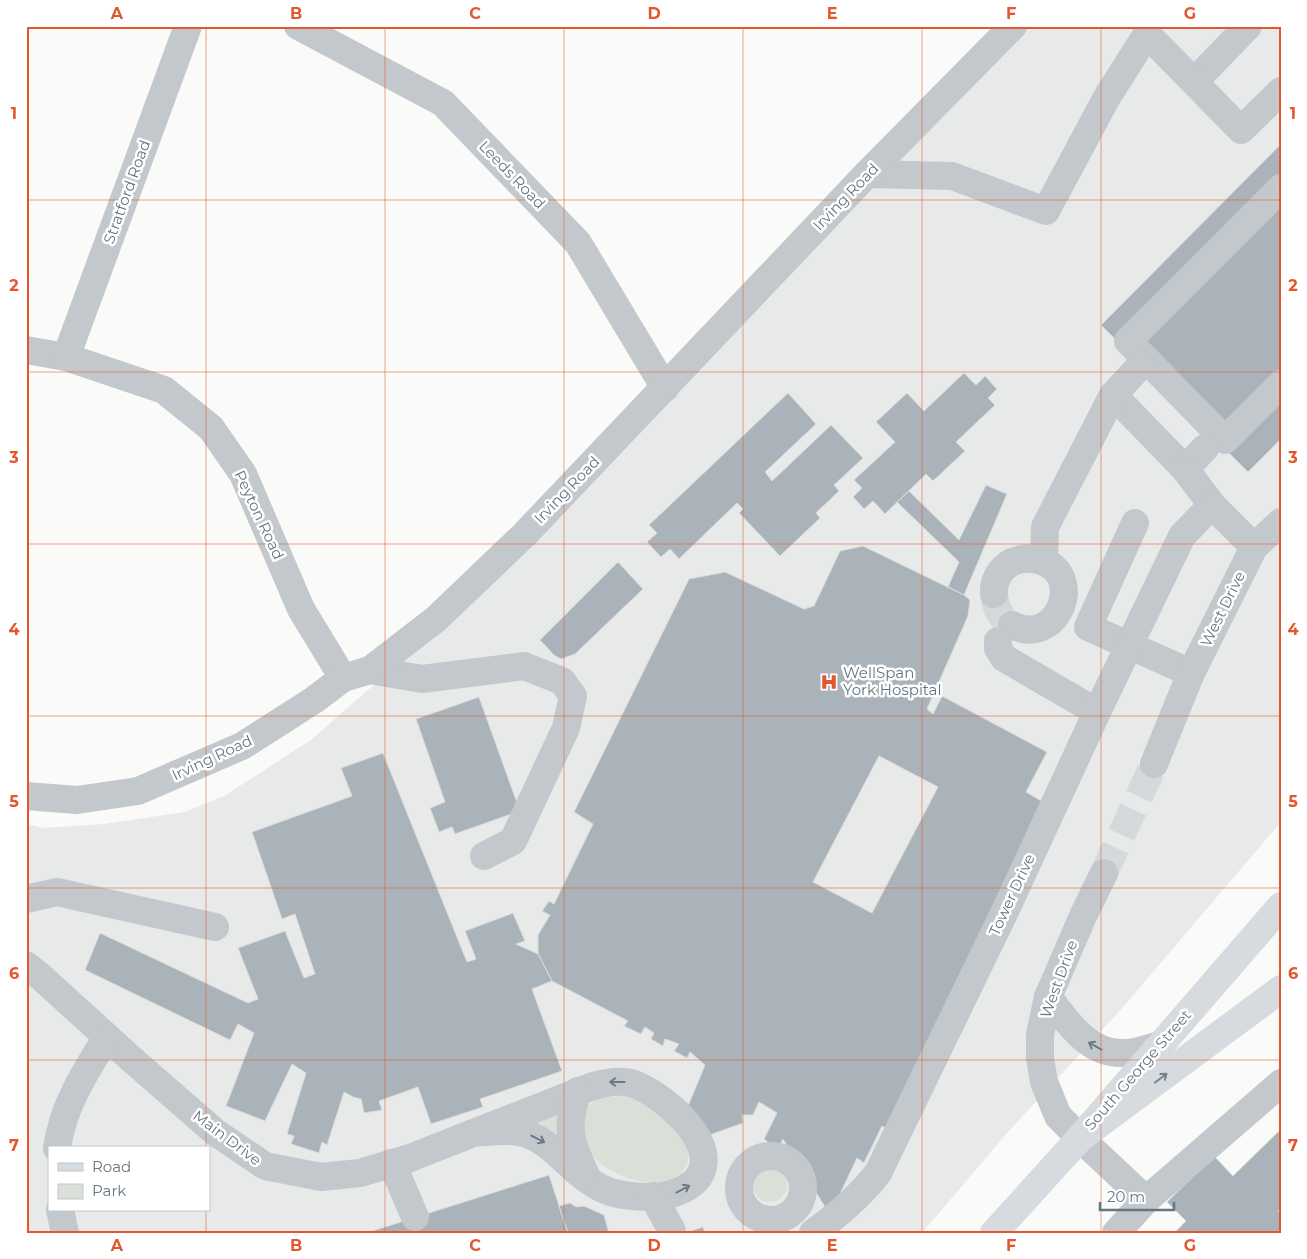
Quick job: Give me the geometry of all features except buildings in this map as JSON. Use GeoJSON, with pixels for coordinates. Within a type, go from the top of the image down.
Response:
{"type":"FeatureCollection","features":[{"type":"Feature","properties":{"kind":"main road","name":"South George Street"},"geometry":{"type":"LineString","coordinates":[[994,1233],[1080,1138],[1281,906]]}},
{"type":"Feature","properties":{"kind":"main road"},"geometry":{"type":"LineString","coordinates":[[1080,1138],[1281,989]]}},
{"type":"Feature","properties":{"kind":"street","name":"Stratford Road"},"geometry":{"type":"LineString","coordinates":[[66,357],[188,26]]}},
{"type":"Feature","properties":{"kind":"street","name":"Leeds Road"},"geometry":{"type":"LineString","coordinates":[[298,26],[443,103],[578,243],[665,388]]}},
{"type":"Feature","properties":{"kind":"street","name":"Irving Road"},"geometry":{"type":"LineString","coordinates":[[26,796],[77,800],[138,791],[242,746],[314,700],[343,678],[370,670],[436,618],[518,541],[867,174],[1012,26]]}},
{"type":"Feature","properties":{"kind":"street"},"geometry":{"type":"LineString","coordinates":[[1194,82],[1248,26]]}},
{"type":"Feature","properties":{"kind":"street"},"geometry":{"type":"LineString","coordinates":[[867,174],[952,176],[1046,211],[1107,97],[1151,30],[1194,82],[1241,130],[1281,91]]}},
{"type":"Feature","properties":{"kind":"street"},"geometry":{"type":"LineString","coordinates":[[1281,188],[1128,341],[1225,440],[1281,384]]}},
{"type":"Feature","properties":{"kind":"street","name":"Peyton Road"},"geometry":{"type":"LineString","coordinates":[[26,350],[66,357],[164,390],[211,428],[243,474],[301,609],[343,678]]}},
{"type":"Feature","properties":{"kind":"street"},"geometry":{"type":"LineString","coordinates":[[1044,562],[1045,527],[1113,396],[1141,365]]}},
{"type":"Feature","properties":{"kind":"street"},"geometry":{"type":"LineString","coordinates":[[1113,396],[1185,469],[1212,506],[1254,547],[1281,522]]}},
{"type":"Feature","properties":{"kind":"street"},"geometry":{"type":"LineString","coordinates":[[1185,469],[1205,448]]}},
{"type":"Feature","properties":{"kind":"street","name":"Tower Drive"},"geometry":{"type":"LineString","coordinates":[[812,1233],[840,1213],[862,1192],[878,1172],[1007,908],[1097,712],[1182,536],[1212,506]]}},
{"type":"Feature","properties":{"kind":"street"},"geometry":{"type":"LineString","coordinates":[[1136,523],[1088,627],[1191,673]]}},
{"type":"Feature","properties":{"kind":"street","name":"West Drive"},"geometry":{"type":"LineString","coordinates":[[1154,764],[1191,673],[1254,547]]}},
{"type":"Feature","properties":{"kind":"street"},"geometry":{"type":"LineString","coordinates":[[994,594],[996,580],[1002,570],[1010,563],[1033,558],[1044,562],[1054,569],[1061,578],[1064,590],[1064,602],[1059,613],[1051,622],[1041,627],[1018,628],[1005,633],[998,648],[1004,658],[1097,712]]}},
{"type":"Feature","properties":{"kind":"street"},"geometry":{"type":"LineString","coordinates":[[370,670],[422,679],[524,666],[562,681],[573,696],[566,728],[513,841],[484,856]]}},
{"type":"Feature","properties":{"kind":"street","name":"West Drive"},"geometry":{"type":"LineString","coordinates":[[1104,874],[1083,916],[1048,997],[1040,1034],[1040,1058],[1044,1082],[1058,1116],[1146,1200]]}},
{"type":"Feature","properties":{"kind":"street"},"geometry":{"type":"LineString","coordinates":[[26,900],[56,892],[215,927]]}},
{"type":"Feature","properties":{"kind":"street","name":"Main Drive"},"geometry":{"type":"LineString","coordinates":[[26,965],[214,1132],[265,1166],[321,1177],[360,1173],[474,1133]]}},
{"type":"Feature","properties":{"kind":"street"},"geometry":{"type":"LineString","coordinates":[[1048,997],[1074,1030],[1101,1050],[1120,1054],[1159,1046]]}},
{"type":"Feature","properties":{"kind":"street"},"geometry":{"type":"LineString","coordinates":[[57,1146],[60,1126],[82,1077],[107,1037]]}},
{"type":"Feature","properties":{"kind":"street"},"geometry":{"type":"LineString","coordinates":[[610,1082],[624,1082],[634,1084],[655,1095],[680,1114],[691,1128],[702,1149],[704,1160],[702,1171],[688,1187],[666,1196],[640,1196],[603,1189],[573,1168],[545,1142],[528,1134],[512,1130],[474,1133],[578,1091],[610,1082]]}},
{"type":"Feature","properties":{"kind":"street"},"geometry":{"type":"LineString","coordinates":[[1116,1233],[1146,1200],[1281,1083]]}},
{"type":"Feature","properties":{"kind":"street"},"geometry":{"type":"LineString","coordinates":[[578,1091],[571,1109],[569,1124],[573,1146],[588,1178]]}},
{"type":"Feature","properties":{"kind":"street"},"geometry":{"type":"LineString","coordinates":[[392,1163],[415,1217]]}},
{"type":"Feature","properties":{"kind":"street"},"geometry":{"type":"LineString","coordinates":[[654,1196],[672,1231]]}},
{"type":"Feature","properties":{"kind":"street"},"geometry":{"type":"LineString","coordinates":[[60,1212],[65,1233]]}},
{"type":"Feature","properties":{"kind":"street"},"geometry":{"type":"LineString","coordinates":[[792,1213],[812,1233]]}},
{"type":"Feature","properties":{"kind":"shaded area","name":"WellSpan York Hospital"},"geometry":{"type":"Polygon","coordinates":[[[1012,26],[1281,26],[1281,822],[1124,1006],[1007,1133],[922,1233],[26,1233],[26,824],[44,828],[104,824],[185,812],[224,796],[311,740],[443,624],[1012,26]]]}},
{"type":"Feature","properties":{"kind":"green space"},"geometry":{"type":"Polygon","coordinates":[[[620,1096],[640,1100],[652,1105],[667,1115],[679,1127],[688,1150],[688,1162],[683,1170],[673,1178],[662,1182],[649,1183],[622,1176],[599,1162],[585,1147],[582,1138],[581,1114],[598,1099],[620,1096]]]}},
{"type":"Feature","properties":{"kind":"green space"},"geometry":{"type":"Polygon","coordinates":[[[560,1108],[559,1134],[556,1136],[537,1121],[560,1108]]]}},
{"type":"Feature","properties":{"kind":"green space"},"geometry":{"type":"Polygon","coordinates":[[[770,1168],[777,1169],[782,1173],[786,1178],[786,1192],[782,1197],[777,1201],[770,1202],[763,1201],[758,1197],[754,1192],[753,1185],[754,1178],[758,1173],[763,1169],[770,1168]]]}},
{"type":"Feature","properties":{"kind":"tunnel"},"geometry":{"type":"LineString","coordinates":[[994,594],[999,612],[1012,625]]}},
{"type":"Feature","properties":{"kind":"tunnel"},"geometry":{"type":"LineString","coordinates":[[1104,873],[1154,764]]}},
{"type":"Feature","properties":{"kind":"place","name":"WellSpan York Hospital"},"geometry":{"type":"Point","coordinates":[829,682]}}]}
